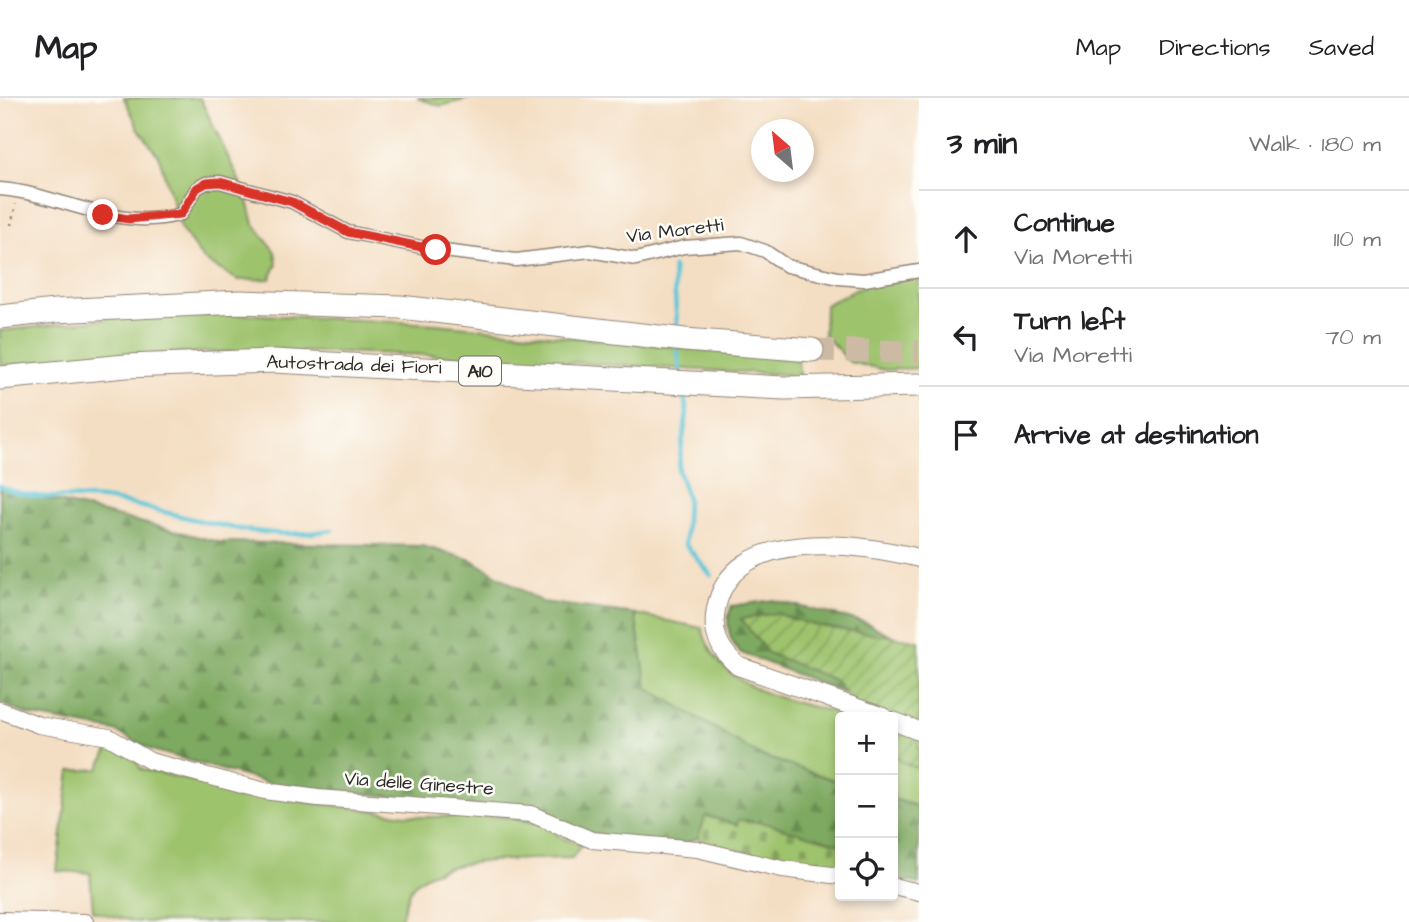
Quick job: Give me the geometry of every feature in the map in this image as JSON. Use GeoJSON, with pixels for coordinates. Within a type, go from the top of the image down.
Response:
{"type":"FeatureCollection","features":[{"type":"Feature","properties":{"kind":"highway"},"geometry":{"type":"LineString","coordinates":[[0,317],[79,309],[240,302],[400,307],[685,340],[811,349]]}},
{"type":"Feature","properties":{"kind":"highway","name":"Autostrada dei Fiori"},"geometry":{"type":"LineString","coordinates":[[0,378],[126,366],[274,361],[784,388],[919,385]]}},
{"type":"Feature","properties":{"kind":"main road"},"geometry":{"type":"LineString","coordinates":[[869,712],[738,666],[721,648],[714,626],[719,597],[730,579],[747,561],[760,554],[798,547],[823,546],[865,548],[919,558]]}},
{"type":"Feature","properties":{"kind":"main road"},"geometry":{"type":"LineString","coordinates":[[898,723],[919,731]]}},
{"type":"Feature","properties":{"kind":"street","name":"Via Moretti"},"geometry":{"type":"LineString","coordinates":[[0,190],[16,191],[103,215],[129,219],[181,214],[197,188],[206,183],[220,182],[292,202],[348,232],[436,250],[516,260],[590,251],[636,259],[675,248],[741,243],[765,251],[787,266],[838,278],[864,280],[919,271]]}},
{"type":"Feature","properties":{"kind":"street","name":"Via delle Ginestre"},"geometry":{"type":"LineString","coordinates":[[0,710],[39,725],[110,737],[150,761],[265,791],[318,798],[531,814],[592,840],[697,849],[782,869],[835,875]]}},
{"type":"Feature","properties":{"kind":"street"},"geometry":{"type":"LineString","coordinates":[[898,887],[919,892]]}},
{"type":"Feature","properties":{"kind":"street"},"geometry":{"type":"LineString","coordinates":[[0,920],[85,922]]}},
{"type":"Feature","properties":{"kind":"path"},"geometry":{"type":"LineString","coordinates":[[11,225],[15,216],[16,191]]}},
{"type":"Feature","properties":{"kind":"green space"},"geometry":{"type":"Polygon","coordinates":[[[124,98],[200,98],[247,197],[254,224],[275,252],[277,264],[270,279],[238,280],[204,260],[181,229],[159,157],[139,129],[124,98]]]}},
{"type":"Feature","properties":{"kind":"green space"},"geometry":{"type":"Polygon","coordinates":[[[417,98],[471,98],[441,106],[417,98]]]}},
{"type":"Feature","properties":{"kind":"green space"},"geometry":{"type":"Polygon","coordinates":[[[919,277],[919,368],[885,370],[850,362],[824,335],[825,305],[867,284],[919,277]]]}},
{"type":"Feature","properties":{"kind":"green space"},"geometry":{"type":"Polygon","coordinates":[[[244,314],[436,324],[798,359],[799,375],[499,358],[300,352],[200,352],[0,366],[0,331],[114,318],[244,314]]]}},
{"type":"Feature","properties":{"kind":"green space"},"geometry":{"type":"Polygon","coordinates":[[[0,487],[219,542],[422,546],[472,560],[542,602],[635,614],[647,687],[759,755],[835,780],[835,843],[746,820],[737,825],[707,816],[698,838],[686,843],[627,841],[436,801],[272,784],[152,750],[115,731],[28,715],[0,703],[0,487]]]}},
{"type":"Feature","properties":{"kind":"green space"},"geometry":{"type":"Polygon","coordinates":[[[773,600],[864,622],[906,642],[895,712],[741,653],[733,643],[729,631],[728,618],[732,606],[773,600]]]}},
{"type":"Feature","properties":{"kind":"green space"},"geometry":{"type":"Polygon","coordinates":[[[777,613],[828,628],[919,641],[919,768],[898,758],[898,712],[860,712],[835,680],[768,653],[741,619],[777,613]]]}},
{"type":"Feature","properties":{"kind":"green space"},"geometry":{"type":"Polygon","coordinates":[[[635,614],[702,628],[711,650],[725,668],[742,681],[784,699],[835,712],[835,780],[759,756],[646,687],[635,614]]]}},
{"type":"Feature","properties":{"kind":"green space"},"geometry":{"type":"Polygon","coordinates":[[[898,732],[919,742],[919,807],[898,801],[898,732]]]}},
{"type":"Feature","properties":{"kind":"green space"},"geometry":{"type":"Polygon","coordinates":[[[109,748],[134,757],[141,769],[261,796],[422,817],[494,816],[541,824],[564,839],[582,844],[572,858],[488,861],[444,869],[426,876],[411,889],[400,922],[135,922],[93,911],[90,873],[57,871],[70,771],[99,769],[109,748]]]}},
{"type":"Feature","properties":{"kind":"green space"},"geometry":{"type":"Polygon","coordinates":[[[898,801],[919,807],[919,884],[898,880],[898,801]]]}},
{"type":"Feature","properties":{"kind":"green space"},"geometry":{"type":"Polygon","coordinates":[[[706,816],[737,825],[738,820],[764,823],[835,843],[835,869],[709,845],[698,838],[706,816]]]}},
{"type":"Feature","properties":{"kind":"waterway"},"geometry":{"type":"LineString","coordinates":[[673,267],[677,325]]}},
{"type":"Feature","properties":{"kind":"waterway"},"geometry":{"type":"LineString","coordinates":[[678,351],[680,371]]}},
{"type":"Feature","properties":{"kind":"waterway"},"geometry":{"type":"LineString","coordinates":[[684,396],[687,413],[678,470],[687,498],[685,544],[711,575]]}},
{"type":"Feature","properties":{"kind":"waterway"},"geometry":{"type":"LineString","coordinates":[[0,486],[43,497],[116,501],[250,531],[304,533],[332,530]]}},
{"type":"Feature","properties":{"kind":"tunnel"},"geometry":{"type":"LineString","coordinates":[[812,350],[919,352]]}},
{"type":"Feature","properties":{"kind":"route"},"geometry":{"type":"LineString","coordinates":[[103,215],[129,219],[181,214],[197,188],[206,183],[220,182],[292,202],[348,232],[436,250]]}}]}
